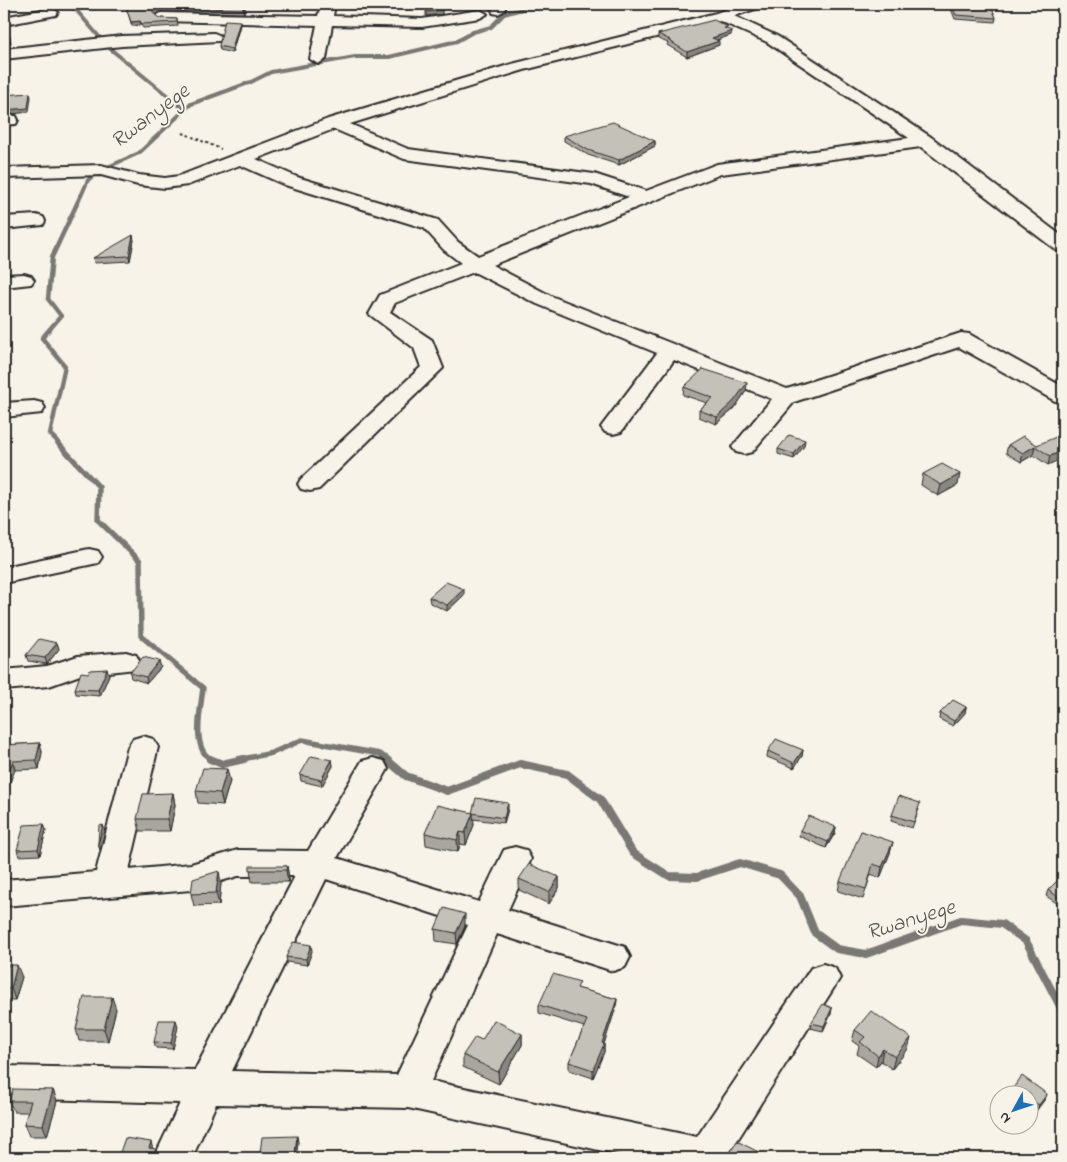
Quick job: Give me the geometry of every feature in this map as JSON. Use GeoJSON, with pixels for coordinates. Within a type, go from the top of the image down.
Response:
{"type":"FeatureCollection","features":[{"type":"Feature","properties":{"kind":"street"},"geometry":{"type":"LineString","coordinates":[[318,59],[328,4]]}},
{"type":"Feature","properties":{"kind":"street"},"geometry":{"type":"LineString","coordinates":[[4,173],[101,170],[138,180],[165,183],[182,182],[334,123],[518,67],[721,16],[756,4]]}},
{"type":"Feature","properties":{"kind":"street"},"geometry":{"type":"LineString","coordinates":[[143,56],[163,10],[326,21],[422,23],[480,14]]}},
{"type":"Feature","properties":{"kind":"street"},"geometry":{"type":"LineString","coordinates":[[4,21],[51,12]]}},
{"type":"Feature","properties":{"kind":"street"},"geometry":{"type":"LineString","coordinates":[[721,16],[772,39],[925,141],[1063,246]]}},
{"type":"Feature","properties":{"kind":"street"},"geometry":{"type":"LineString","coordinates":[[4,54],[25,50],[122,41],[214,38]]}},
{"type":"Feature","properties":{"kind":"street"},"geometry":{"type":"LineString","coordinates":[[334,123],[404,154],[594,179],[647,197]]}},
{"type":"Feature","properties":{"kind":"street"},"geometry":{"type":"LineString","coordinates":[[310,484],[432,368],[424,345],[379,314],[387,299],[717,169],[925,141]]}},
{"type":"Feature","properties":{"kind":"street"},"geometry":{"type":"LineString","coordinates":[[242,159],[291,180],[431,224],[451,246],[477,265],[544,300],[786,397]]}},
{"type":"Feature","properties":{"kind":"street"},"geometry":{"type":"LineString","coordinates":[[4,223],[36,221]]}},
{"type":"Feature","properties":{"kind":"street"},"geometry":{"type":"LineString","coordinates":[[4,282],[24,280]]}},
{"type":"Feature","properties":{"kind":"street"},"geometry":{"type":"LineString","coordinates":[[744,447],[786,397],[961,339],[1063,396]]}},
{"type":"Feature","properties":{"kind":"street"},"geometry":{"type":"LineString","coordinates":[[613,427],[670,351]]}},
{"type":"Feature","properties":{"kind":"street"},"geometry":{"type":"LineString","coordinates":[[4,410],[34,408]]}},
{"type":"Feature","properties":{"kind":"street"},"geometry":{"type":"LineString","coordinates":[[4,574],[89,557]]}},
{"type":"Feature","properties":{"kind":"street"},"geometry":{"type":"LineString","coordinates":[[4,680],[49,676],[78,666],[126,662]]}},
{"type":"Feature","properties":{"kind":"street"},"geometry":{"type":"LineString","coordinates":[[109,884],[143,747]]}},
{"type":"Feature","properties":{"kind":"street"},"geometry":{"type":"LineString","coordinates":[[173,1158],[206,1086],[317,864],[373,769]]}},
{"type":"Feature","properties":{"kind":"street"},"geometry":{"type":"LineString","coordinates":[[408,1092],[515,859]]}},
{"type":"Feature","properties":{"kind":"street"},"geometry":{"type":"LineString","coordinates":[[4,893],[191,877],[238,863],[317,864],[613,957]]}},
{"type":"Feature","properties":{"kind":"street"},"geometry":{"type":"LineString","coordinates":[[4,1082],[408,1092],[705,1157],[824,978]]}},
{"type":"Feature","properties":{"kind":"path"},"geometry":{"type":"LineString","coordinates":[[184,133],[242,159]]}},
{"type":"Feature","properties":{"kind":"building"},"geometry":{"type":"Polygon","coordinates":[[[125,4],[244,4],[243,9],[160,7],[152,12],[159,18],[177,19],[177,22],[142,24],[140,21],[131,22],[125,4]]]}},
{"type":"Feature","properties":{"kind":"building"},"geometry":{"type":"Polygon","coordinates":[[[427,4],[442,4],[442,10],[426,12],[427,4]]]}},
{"type":"Feature","properties":{"kind":"building"},"geometry":{"type":"Polygon","coordinates":[[[951,4],[990,4],[996,18],[956,15],[951,4]]]}},
{"type":"Feature","properties":{"kind":"building"},"geometry":{"type":"Polygon","coordinates":[[[225,20],[240,21],[232,49],[219,46],[225,20]]]}},
{"type":"Feature","properties":{"kind":"building"},"geometry":{"type":"Polygon","coordinates":[[[714,20],[728,27],[724,28],[732,31],[712,38],[719,41],[687,52],[658,34],[714,20]]]}},
{"type":"Feature","properties":{"kind":"building"},"geometry":{"type":"Polygon","coordinates":[[[4,26],[10,37],[4,38],[4,26]]]}},
{"type":"Feature","properties":{"kind":"building"},"geometry":{"type":"Polygon","coordinates":[[[30,93],[28,108],[4,110],[4,95],[30,93]]]}},
{"type":"Feature","properties":{"kind":"building"},"geometry":{"type":"Polygon","coordinates":[[[613,122],[655,141],[619,160],[588,150],[564,136],[613,122]]]}},
{"type":"Feature","properties":{"kind":"building"},"geometry":{"type":"Polygon","coordinates":[[[133,235],[129,256],[93,258],[133,235]]]}},
{"type":"Feature","properties":{"kind":"building"},"geometry":{"type":"Polygon","coordinates":[[[4,349],[7,349],[4,363],[4,349]]]}},
{"type":"Feature","properties":{"kind":"building"},"geometry":{"type":"Polygon","coordinates":[[[703,369],[747,383],[734,401],[717,417],[699,410],[713,398],[684,387],[703,369]]]}},
{"type":"Feature","properties":{"kind":"building"},"geometry":{"type":"Polygon","coordinates":[[[789,435],[805,440],[794,454],[778,449],[789,435]]]}},
{"type":"Feature","properties":{"kind":"building"},"geometry":{"type":"Polygon","coordinates":[[[1023,436],[1037,445],[1056,437],[1063,442],[1063,451],[1050,456],[1035,446],[1023,453],[1008,445],[1023,436]]]}},
{"type":"Feature","properties":{"kind":"building"},"geometry":{"type":"Polygon","coordinates":[[[942,464],[960,474],[941,485],[923,474],[942,464]]]}},
{"type":"Feature","properties":{"kind":"building"},"geometry":{"type":"Polygon","coordinates":[[[446,582],[464,589],[447,605],[429,597],[446,582]]]}},
{"type":"Feature","properties":{"kind":"building"},"geometry":{"type":"Polygon","coordinates":[[[39,639],[57,643],[45,658],[26,655],[39,639]]]}},
{"type":"Feature","properties":{"kind":"building"},"geometry":{"type":"Polygon","coordinates":[[[143,657],[159,661],[146,677],[130,673],[143,657]]]}},
{"type":"Feature","properties":{"kind":"building"},"geometry":{"type":"Polygon","coordinates":[[[107,669],[98,690],[75,689],[81,672],[88,673],[90,670],[107,669]]]}},
{"type":"Feature","properties":{"kind":"building"},"geometry":{"type":"Polygon","coordinates":[[[953,700],[966,707],[954,721],[940,713],[953,700]]]}},
{"type":"Feature","properties":{"kind":"building"},"geometry":{"type":"Polygon","coordinates":[[[776,739],[803,750],[794,763],[768,751],[776,739]]]}},
{"type":"Feature","properties":{"kind":"building"},"geometry":{"type":"Polygon","coordinates":[[[40,743],[36,760],[13,761],[4,781],[4,745],[40,743]]]}},
{"type":"Feature","properties":{"kind":"building"},"geometry":{"type":"Polygon","coordinates":[[[311,756],[332,760],[321,780],[300,775],[311,756]]]}},
{"type":"Feature","properties":{"kind":"building"},"geometry":{"type":"Polygon","coordinates":[[[203,768],[227,769],[220,793],[196,791],[203,768]]]}},
{"type":"Feature","properties":{"kind":"building"},"geometry":{"type":"Polygon","coordinates":[[[173,793],[167,819],[137,819],[143,794],[173,793]]]}},
{"type":"Feature","properties":{"kind":"building"},"geometry":{"type":"Polygon","coordinates":[[[899,796],[920,803],[914,822],[892,815],[899,796]]]}},
{"type":"Feature","properties":{"kind":"building"},"geometry":{"type":"Polygon","coordinates":[[[476,798],[508,803],[504,818],[472,813],[476,798]]]}},
{"type":"Feature","properties":{"kind":"building"},"geometry":{"type":"Polygon","coordinates":[[[437,805],[473,813],[465,833],[460,832],[457,840],[425,833],[437,805]]]}},
{"type":"Feature","properties":{"kind":"building"},"geometry":{"type":"Polygon","coordinates":[[[809,816],[836,827],[828,842],[800,830],[809,816]]]}},
{"type":"Feature","properties":{"kind":"building"},"geometry":{"type":"Polygon","coordinates":[[[44,824],[38,849],[17,850],[24,825],[44,824]]]}},
{"type":"Feature","properties":{"kind":"building"},"geometry":{"type":"Polygon","coordinates":[[[103,825],[98,844],[99,826],[103,825]]]}},
{"type":"Feature","properties":{"kind":"building"},"geometry":{"type":"Polygon","coordinates":[[[861,831],[893,842],[882,867],[873,864],[866,889],[840,881],[861,831]]]}},
{"type":"Feature","properties":{"kind":"building"},"geometry":{"type":"Polygon","coordinates":[[[529,864],[559,877],[549,892],[519,879],[529,864]]]}},
{"type":"Feature","properties":{"kind":"building"},"geometry":{"type":"Polygon","coordinates":[[[250,866],[287,866],[286,870],[250,870],[250,866]]]}},
{"type":"Feature","properties":{"kind":"building"},"geometry":{"type":"Polygon","coordinates":[[[219,871],[216,893],[191,894],[193,879],[219,871]]]}},
{"type":"Feature","properties":{"kind":"building"},"geometry":{"type":"Polygon","coordinates":[[[1063,875],[1063,900],[1048,890],[1063,875]]]}},
{"type":"Feature","properties":{"kind":"building"},"geometry":{"type":"Polygon","coordinates":[[[444,908],[465,914],[456,933],[435,929],[444,908]]]}},
{"type":"Feature","properties":{"kind":"building"},"geometry":{"type":"Polygon","coordinates":[[[293,942],[311,945],[306,959],[286,957],[293,942]]]}},
{"type":"Feature","properties":{"kind":"building"},"geometry":{"type":"Polygon","coordinates":[[[4,965],[17,965],[11,988],[4,988],[4,965]]]}},
{"type":"Feature","properties":{"kind":"building"},"geometry":{"type":"Polygon","coordinates":[[[553,974],[580,982],[577,988],[617,999],[602,1043],[604,1044],[593,1070],[569,1062],[587,1020],[539,1005],[553,974]]]}},
{"type":"Feature","properties":{"kind":"building"},"geometry":{"type":"Polygon","coordinates":[[[84,997],[112,997],[104,1029],[76,1029],[84,997]]]}},
{"type":"Feature","properties":{"kind":"building"},"geometry":{"type":"Polygon","coordinates":[[[823,1004],[832,1008],[824,1026],[811,1023],[823,1004]]]}},
{"type":"Feature","properties":{"kind":"building"},"geometry":{"type":"Polygon","coordinates":[[[871,1011],[911,1038],[895,1057],[883,1049],[878,1056],[860,1042],[865,1037],[855,1030],[871,1011]]]}},
{"type":"Feature","properties":{"kind":"building"},"geometry":{"type":"Polygon","coordinates":[[[159,1020],[176,1020],[171,1043],[154,1042],[159,1020]]]}},
{"type":"Feature","properties":{"kind":"building"},"geometry":{"type":"Polygon","coordinates":[[[494,1020],[522,1034],[498,1072],[463,1055],[475,1037],[482,1040],[494,1020]]]}},
{"type":"Feature","properties":{"kind":"building"},"geometry":{"type":"Polygon","coordinates":[[[1022,1076],[1033,1084],[1016,1084],[1022,1076]]]}},
{"type":"Feature","properties":{"kind":"building"},"geometry":{"type":"Polygon","coordinates":[[[13,1089],[53,1090],[43,1125],[24,1124],[31,1101],[9,1101],[13,1089]]]}},
{"type":"Feature","properties":{"kind":"building"},"geometry":{"type":"Polygon","coordinates":[[[1040,1089],[1047,1094],[1040,1104],[1040,1089]]]}},
{"type":"Feature","properties":{"kind":"building"},"geometry":{"type":"Polygon","coordinates":[[[297,1136],[295,1153],[260,1153],[262,1137],[297,1136]]]}},
{"type":"Feature","properties":{"kind":"building"},"geometry":{"type":"Polygon","coordinates":[[[125,1138],[151,1142],[149,1148],[156,1149],[152,1158],[118,1158],[125,1138]]]}},
{"type":"Feature","properties":{"kind":"building"},"geometry":{"type":"Polygon","coordinates":[[[737,1141],[770,1158],[727,1158],[737,1141]]]}},
{"type":"Feature","properties":{"kind":"waterway"},"geometry":{"type":"LineString","coordinates":[[71,4],[108,47],[185,110]]}},
{"type":"Feature","properties":{"kind":"waterway","name":"Rwanyege"},"geometry":{"type":"LineString","coordinates":[[185,110],[191,104],[251,82],[271,72],[355,57],[389,57],[457,41],[473,32],[491,27],[504,14],[540,4]]}},
{"type":"Feature","properties":{"kind":"waterway","name":"Rwanyege"},"geometry":{"type":"LineString","coordinates":[[81,196],[88,180],[101,170],[139,153],[185,110]]}},
{"type":"Feature","properties":{"kind":"waterway","name":"Rwanyege"},"geometry":{"type":"LineString","coordinates":[[60,444],[50,434],[65,366],[42,338],[61,316],[48,299],[52,257],[81,195]]}},
{"type":"Feature","properties":{"kind":"waterway","name":"Rwanyege"},"geometry":{"type":"LineString","coordinates":[[58,443],[99,487],[98,520],[140,561],[141,636],[203,688],[199,717],[199,739],[201,748],[213,760]]}},
{"type":"Feature","properties":{"kind":"waterway","name":"Rwanyege"},"geometry":{"type":"LineString","coordinates":[[238,760],[272,753],[302,740],[380,754],[388,760]]}},
{"type":"Feature","properties":{"kind":"waterway","name":"Rwanyege"},"geometry":{"type":"LineString","coordinates":[[210,759],[222,764],[244,759]]}},
{"type":"Feature","properties":{"kind":"waterway","name":"Rwanyege"},"geometry":{"type":"LineString","coordinates":[[386,759],[406,776],[447,791],[520,764],[567,774],[600,799],[633,853],[669,876],[697,877],[740,863],[780,875],[800,896],[815,933],[837,949],[866,954],[961,920],[1002,924],[1026,941],[1063,1012]]}}]}
